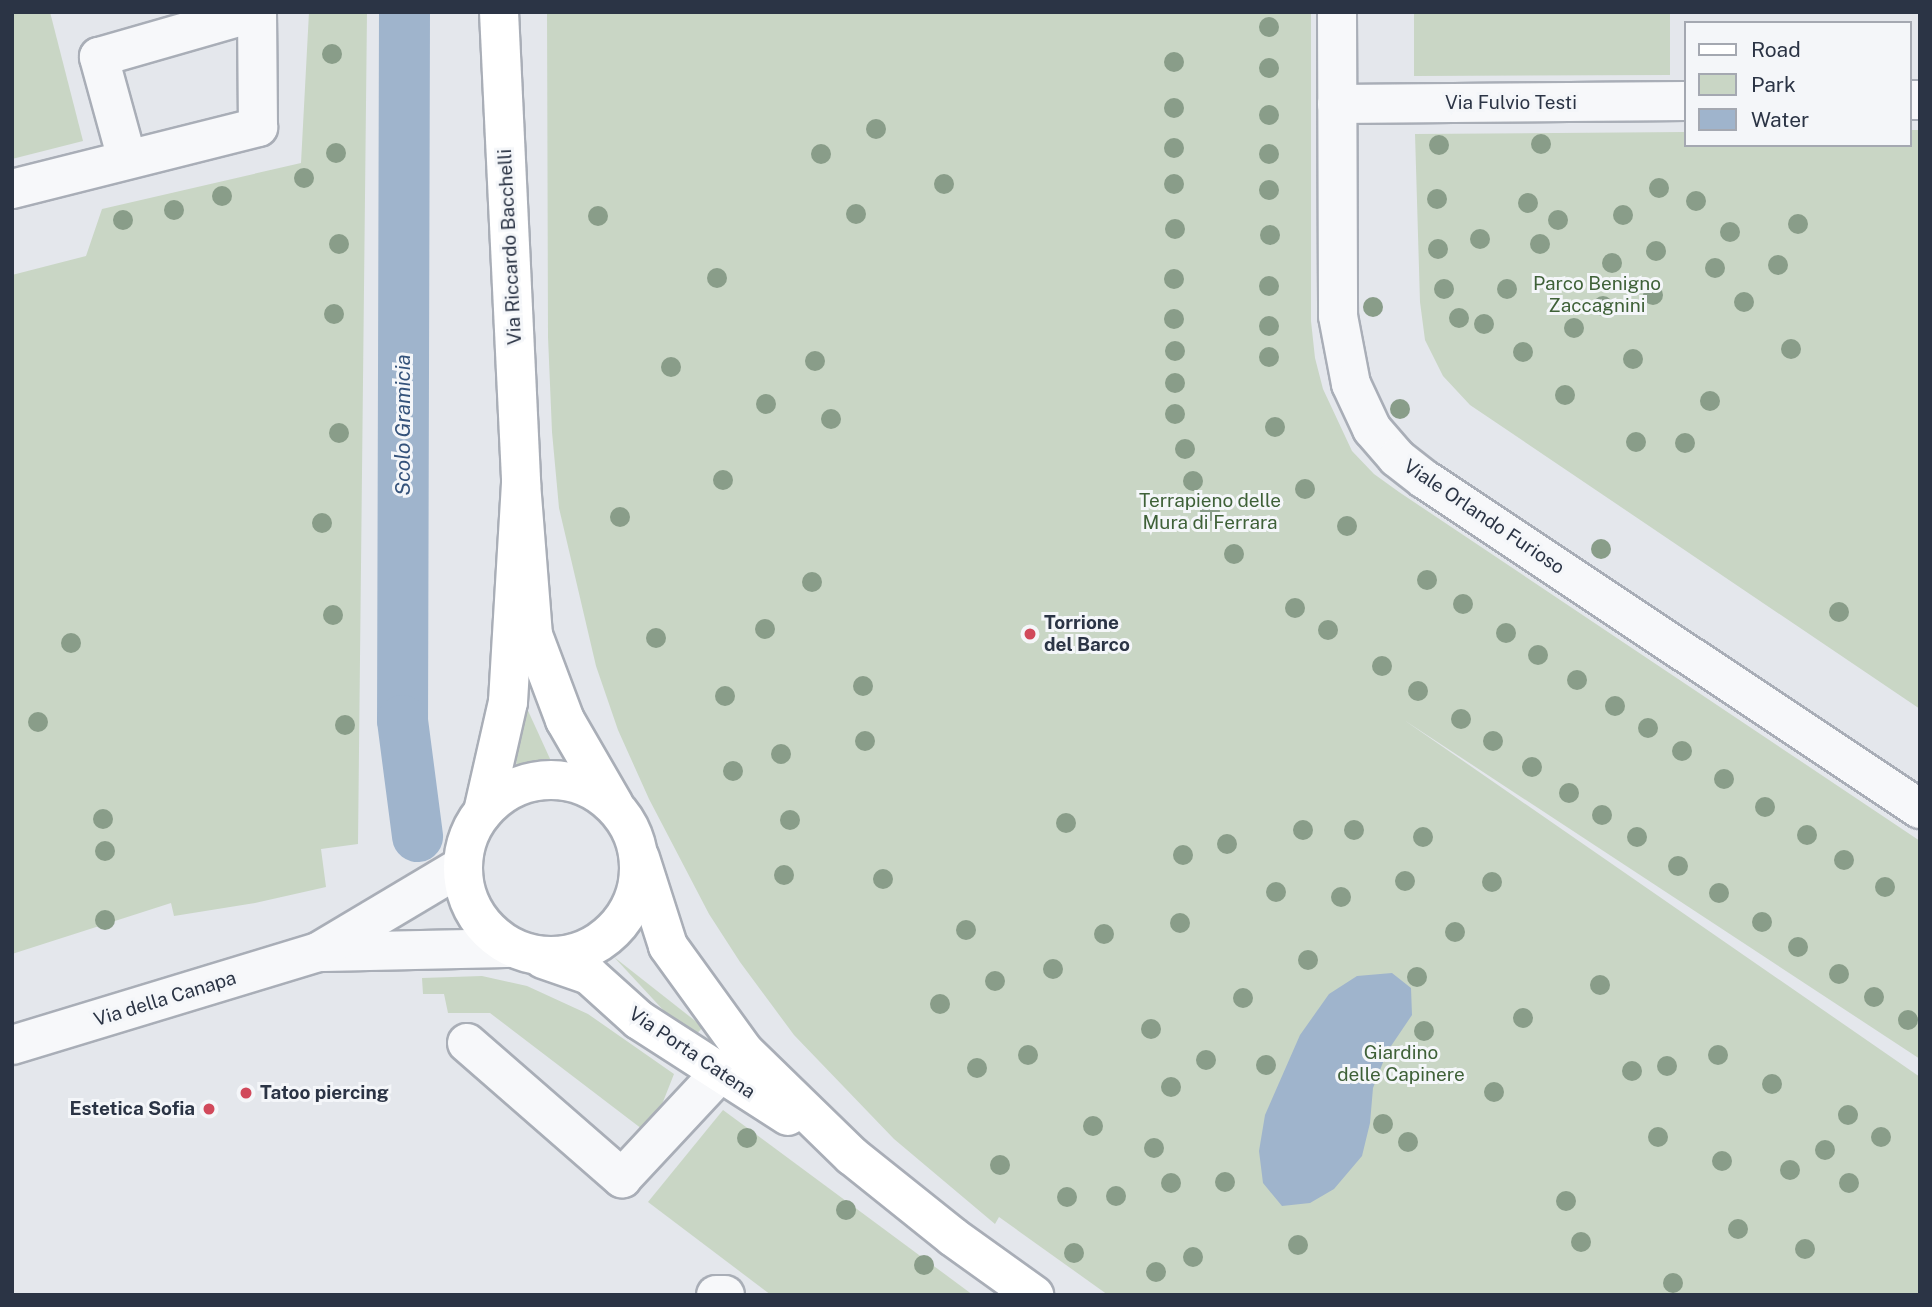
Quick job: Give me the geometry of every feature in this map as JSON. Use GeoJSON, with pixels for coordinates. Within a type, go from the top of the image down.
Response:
{"type":"FeatureCollection","features":[{"type":"Feature","properties":{"kind":"main road","name":"Via Riccardo Bacchelli"},"geometry":{"type":"LineString","coordinates":[[499,12],[521,483],[533,635],[565,720],[614,806]]}},
{"type":"Feature","properties":{"kind":"main road","name":"Via Riccardo Bacchelli"},"geometry":{"type":"LineString","coordinates":[[483,812],[508,702],[521,483]]}},
{"type":"Feature","properties":{"kind":"main road"},"geometry":{"type":"LineString","coordinates":[[547,779],[572,782],[595,791],[614,806],[627,821],[639,858],[639,882],[632,905],[619,926],[602,942],[580,953],[556,957],[521,951],[490,933],[475,914],[465,891],[462,866],[465,846],[483,812],[501,795],[523,784],[547,779]]}},
{"type":"Feature","properties":{"kind":"main road","name":"Via Porta Catena"},"geometry":{"type":"LineString","coordinates":[[639,858],[668,946],[703,998],[744,1051],[852,1156],[953,1237],[1034,1295]]}},
{"type":"Feature","properties":{"kind":"main road","name":"Via Porta Catena"},"geometry":{"type":"LineString","coordinates":[[521,951],[589,975],[639,1020],[852,1156]]}},
{"type":"Feature","properties":{"kind":"street"},"geometry":{"type":"LineString","coordinates":[[12,189],[258,127],[257,12],[99,57],[127,159]]}},
{"type":"Feature","properties":{"kind":"street","name":"Viale Orlando Furioso"},"geometry":{"type":"LineString","coordinates":[[1337,12],[1338,316],[1351,384],[1363,416],[1382,441],[1424,479],[1920,809]]}},
{"type":"Feature","properties":{"kind":"street","name":"Via Fulvio Testi"},"geometry":{"type":"LineString","coordinates":[[1337,104],[1684,102]]}},
{"type":"Feature","properties":{"kind":"street","name":"Via della Canapa"},"geometry":{"type":"LineString","coordinates":[[12,1045],[318,952],[462,866]]}},
{"type":"Feature","properties":{"kind":"street","name":"Via della Canapa"},"geometry":{"type":"LineString","coordinates":[[318,952],[521,951]]}},
{"type":"Feature","properties":{"kind":"street"},"geometry":{"type":"LineString","coordinates":[[467,1043],[622,1178],[720,1073]]}},
{"type":"Feature","properties":{"kind":"street"},"geometry":{"type":"LineString","coordinates":[[716,1295],[725,1295]]}},
{"type":"Feature","properties":{"kind":"green space"},"geometry":{"type":"Polygon","coordinates":[[[12,12],[50,12],[83,141],[12,159],[12,12]]]}},
{"type":"Feature","properties":{"kind":"green space"},"geometry":{"type":"Polygon","coordinates":[[[309,12],[367,12],[358,844],[321,849],[326,887],[255,903],[174,916],[171,903],[12,954],[12,275],[86,256],[102,209],[301,163],[309,12]]]}},
{"type":"Feature","properties":{"kind":"green space"},"geometry":{"type":"Polygon","coordinates":[[[547,12],[1311,12],[1311,321],[1315,358],[1323,389],[1352,451],[1374,474],[1399,492],[1920,841],[1920,1059],[1404,720],[1920,1077],[1920,1295],[1108,1295],[999,1217],[995,1224],[894,1139],[794,1035],[740,962],[709,914],[649,799],[618,730],[596,666],[559,508],[552,432],[548,337],[547,12]]]}},
{"type":"Feature","properties":{"kind":"green space"},"geometry":{"type":"Polygon","coordinates":[[[1414,12],[1670,12],[1670,75],[1414,76],[1414,12]]]}},
{"type":"Feature","properties":{"kind":"green space","name":"Parco Benigno Zaccagnini"},"geometry":{"type":"Polygon","coordinates":[[[1911,130],[1920,130],[1920,709],[1470,405],[1443,376],[1425,340],[1420,302],[1415,134],[1684,132],[1684,147],[1911,147],[1911,130]]]}},
{"type":"Feature","properties":{"kind":"green space"},"geometry":{"type":"Polygon","coordinates":[[[519,691],[551,761],[516,770],[519,691]]]}},
{"type":"Feature","properties":{"kind":"green space"},"geometry":{"type":"Polygon","coordinates":[[[614,957],[703,1027],[691,1040],[614,957]]]}},
{"type":"Feature","properties":{"kind":"green space"},"geometry":{"type":"Polygon","coordinates":[[[482,976],[527,986],[588,1014],[674,1074],[659,1112],[642,1129],[490,1013],[448,1013],[444,994],[423,994],[422,978],[482,976]]]}},
{"type":"Feature","properties":{"kind":"green space"},"geometry":{"type":"Polygon","coordinates":[[[723,1110],[973,1295],[771,1295],[648,1202],[723,1110]]]}},
{"type":"Feature","properties":{"kind":"water"},"geometry":{"type":"Polygon","coordinates":[[[1392,973],[1411,988],[1412,1015],[1387,1052],[1373,1088],[1370,1123],[1362,1156],[1334,1189],[1310,1203],[1282,1206],[1263,1183],[1259,1151],[1265,1115],[1300,1035],[1329,994],[1357,976],[1392,973]]]}},
{"type":"Feature","properties":{"kind":"waterway","name":"Scolo Gramicia"},"geometry":{"type":"LineString","coordinates":[[404,12],[402,720],[417,836]]}},
{"type":"Feature","properties":{"kind":"place","name":"Torrione del Barco"},"geometry":{"type":"Point","coordinates":[1030,634]}},
{"type":"Feature","properties":{"kind":"place","name":"Tatoo piercing"},"geometry":{"type":"Point","coordinates":[246,1093]}},
{"type":"Feature","properties":{"kind":"place","name":"Estetica Sofia"},"geometry":{"type":"Point","coordinates":[209,1109]}},
{"type":"Feature","properties":{"kind":"park label","name":"Terrapieno delle Mura di Ferrara"},"geometry":{"type":"Point","coordinates":[1210,512]}},
{"type":"Feature","properties":{"kind":"park label","name":"Giardino delle Capinere"},"geometry":{"type":"Point","coordinates":[1401,1064]}}]}
